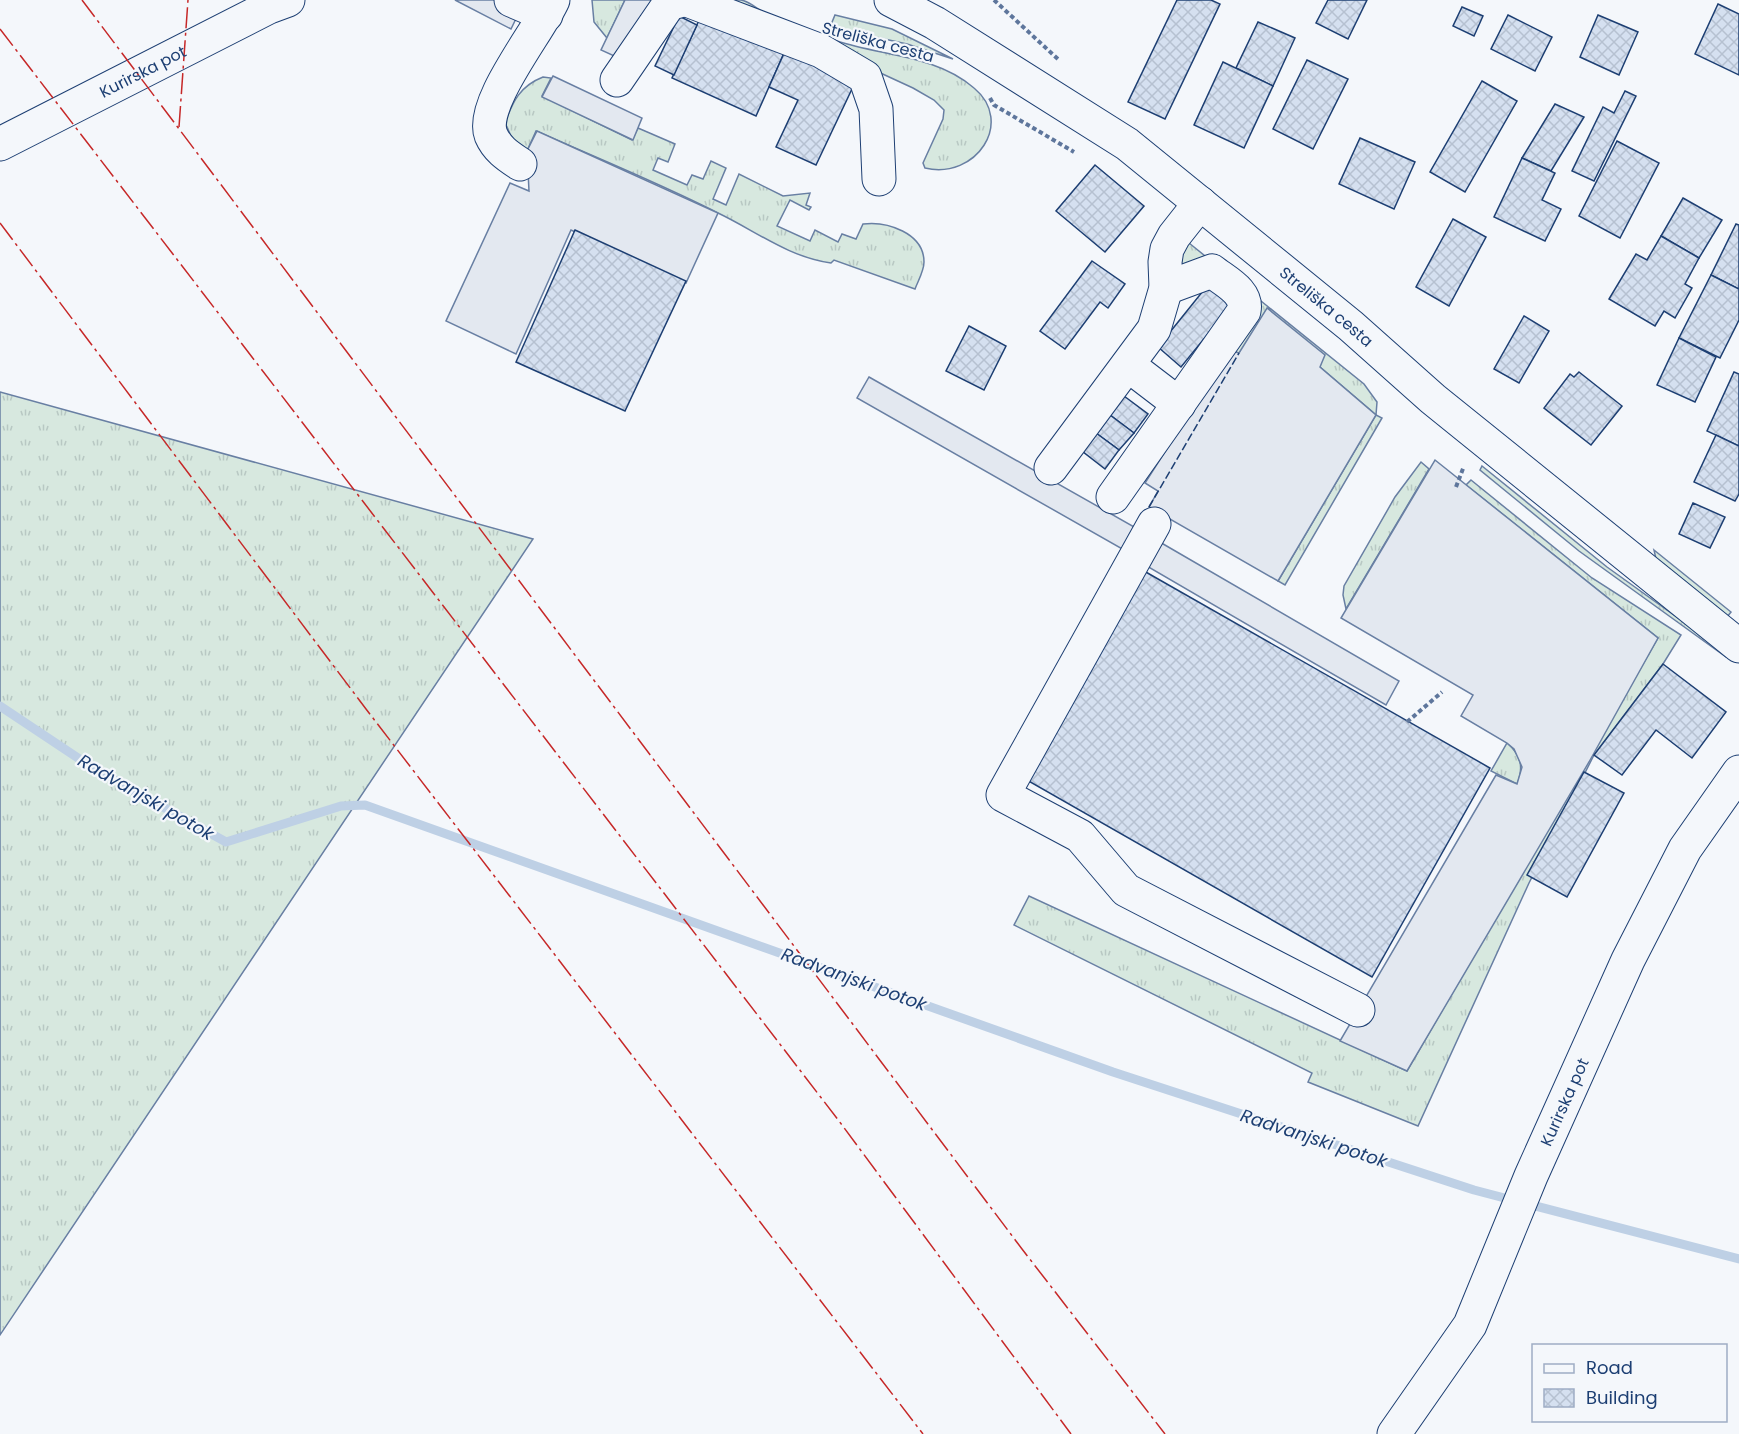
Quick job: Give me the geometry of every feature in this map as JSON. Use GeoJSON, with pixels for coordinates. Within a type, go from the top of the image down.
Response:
{"type":"FeatureCollection","features":[{"type":"Feature","properties":{"kind":"street","name":"Kurirska pot"},"geometry":{"type":"LineString","coordinates":[[0,144],[269,7],[288,0]]}},
{"type":"Feature","properties":{"kind":"street"},"geometry":{"type":"LineString","coordinates":[[511,0],[550,8],[515,61],[489,115],[491,134],[502,152],[520,164]]}},
{"type":"Feature","properties":{"kind":"street"},"geometry":{"type":"LineString","coordinates":[[617,80],[669,4],[685,0],[821,51],[865,77],[876,109],[879,179]]}},
{"type":"Feature","properties":{"kind":"street","name":"Streliška cesta"},"geometry":{"type":"LineString","coordinates":[[891,0],[935,23],[1127,144],[1351,326],[1433,399],[1739,646]]}},
{"type":"Feature","properties":{"kind":"street"},"geometry":{"type":"LineString","coordinates":[[1051,468],[1154,329],[1166,288],[1167,249],[1174,236],[1200,203]]}},
{"type":"Feature","properties":{"kind":"street"},"geometry":{"type":"LineString","coordinates":[[1113,497],[1244,311],[1245,302],[1242,294],[1212,271],[1166,288]]}},
{"type":"Feature","properties":{"kind":"street"},"geometry":{"type":"LineString","coordinates":[[1128,365],[1179,404]]}},
{"type":"Feature","properties":{"kind":"street"},"geometry":{"type":"LineString","coordinates":[[1155,524],[1004,795],[1080,836],[1126,890],[1358,1010]]}},
{"type":"Feature","properties":{"kind":"street","name":"Kurirska pot"},"geometry":{"type":"LineString","coordinates":[[1394,1434],[1470,1325],[1531,1176],[1628,960],[1685,849],[1739,772]]}},
{"type":"Feature","properties":{"kind":"path","name":"Streliška cesta"},"geometry":{"type":"LineString","coordinates":[[870,42],[925,54]]}},
{"type":"Feature","properties":{"kind":"path"},"geometry":{"type":"LineString","coordinates":[[987,92],[994,105],[1078,154]]}},
{"type":"Feature","properties":{"kind":"path"},"geometry":{"type":"LineString","coordinates":[[1456,487],[1464,464]]}},
{"type":"Feature","properties":{"kind":"path"},"geometry":{"type":"LineString","coordinates":[[1407,722],[1442,692]]}},
{"type":"Feature","properties":{"kind":"green space"},"geometry":{"type":"Polygon","coordinates":[[[592,0],[625,0],[607,38],[594,22],[592,0]]]}},
{"type":"Feature","properties":{"kind":"green space"},"geometry":{"type":"Polygon","coordinates":[[[722,0],[741,0],[765,13],[818,35],[926,63],[959,77],[974,88],[986,102],[991,117],[990,131],[984,145],[974,157],[960,165],[943,169],[925,168],[923,163],[943,119],[944,110],[934,100],[913,88],[722,0]]]}},
{"type":"Feature","properties":{"kind":"green space"},"geometry":{"type":"Polygon","coordinates":[[[835,15],[892,29],[953,59],[907,44],[830,27],[835,15]]]}},
{"type":"Feature","properties":{"kind":"green space"},"geometry":{"type":"Polygon","coordinates":[[[543,77],[551,78],[542,96],[632,140],[638,128],[675,144],[668,162],[658,158],[653,170],[687,185],[692,175],[703,179],[711,161],[726,168],[713,199],[726,205],[739,174],[783,196],[810,193],[806,205],[811,207],[809,210],[790,200],[777,226],[810,241],[815,230],[838,242],[842,234],[856,239],[863,224],[883,225],[903,231],[918,243],[922,252],[924,265],[915,289],[834,260],[831,263],[815,260],[786,249],[673,191],[536,131],[527,151],[512,138],[505,123],[518,95],[528,85],[543,77]]]}},
{"type":"Feature","properties":{"kind":"green space"},"geometry":{"type":"Polygon","coordinates":[[[1189,243],[1364,384],[1377,402],[1376,415],[1320,367],[1268,308],[1242,351],[1237,354],[1234,352],[1254,318],[1179,262],[1181,251],[1189,243]]]}},
{"type":"Feature","properties":{"kind":"green space"},"geometry":{"type":"Polygon","coordinates":[[[0,392],[533,539],[0,1335],[0,392]]]}},
{"type":"Feature","properties":{"kind":"green space"},"geometry":{"type":"Polygon","coordinates":[[[1376,415],[1382,418],[1285,585],[1278,581],[1376,415]]]}},
{"type":"Feature","properties":{"kind":"green space"},"geometry":{"type":"Polygon","coordinates":[[[1421,462],[1429,469],[1346,609],[1344,586],[1395,497],[1421,462]]]}},
{"type":"Feature","properties":{"kind":"green space"},"geometry":{"type":"Polygon","coordinates":[[[1482,466],[1607,567],[1728,654],[1726,657],[1579,551],[1480,470],[1482,466]]]}},
{"type":"Feature","properties":{"kind":"green space"},"geometry":{"type":"Polygon","coordinates":[[[1471,480],[1592,578],[1681,635],[1663,664],[1594,755],[1529,883],[1418,1126],[1308,1082],[1312,1073],[1014,925],[1029,896],[1407,1071],[1658,638],[1466,485],[1471,480]]]}},
{"type":"Feature","properties":{"kind":"green space"},"geometry":{"type":"Polygon","coordinates":[[[1654,550],[1731,612],[1727,617],[1656,559],[1654,550]]]}},
{"type":"Feature","properties":{"kind":"green space"},"geometry":{"type":"Polygon","coordinates":[[[1507,743],[1520,762],[1517,784],[1491,771],[1507,743]]]}},
{"type":"Feature","properties":{"kind":"shaded area"},"geometry":{"type":"Polygon","coordinates":[[[455,0],[525,0],[511,29],[455,0]]]}},
{"type":"Feature","properties":{"kind":"shaded area"},"geometry":{"type":"Polygon","coordinates":[[[625,0],[652,0],[623,60],[601,50],[625,0]]]}},
{"type":"Feature","properties":{"kind":"shaded area"},"geometry":{"type":"Polygon","coordinates":[[[553,76],[642,118],[633,140],[542,97],[553,76]]]}},
{"type":"Feature","properties":{"kind":"shaded area"},"geometry":{"type":"Polygon","coordinates":[[[537,131],[718,213],[686,283],[571,230],[516,354],[446,321],[510,183],[529,191],[527,151],[537,131]]]}},
{"type":"Feature","properties":{"kind":"shaded area"},"geometry":{"type":"Polygon","coordinates":[[[1267,308],[1325,355],[1320,367],[1376,415],[1278,581],[1149,507],[1158,491],[1145,483],[1230,350],[1239,353],[1267,308]]]}},
{"type":"Feature","properties":{"kind":"shaded area"},"geometry":{"type":"Polygon","coordinates":[[[869,377],[1136,528],[1124,550],[857,398],[869,377]]]}},
{"type":"Feature","properties":{"kind":"shaded area"},"geometry":{"type":"Polygon","coordinates":[[[1435,460],[1658,638],[1589,762],[1407,1071],[1340,1041],[1496,775],[1517,784],[1522,767],[1514,749],[1507,743],[1461,716],[1473,695],[1341,618],[1435,460]]]}},
{"type":"Feature","properties":{"kind":"shaded area"},"geometry":{"type":"Polygon","coordinates":[[[1158,541],[1399,681],[1386,705],[1145,565],[1158,541]]]}},
{"type":"Feature","properties":{"kind":"building"},"geometry":{"type":"Polygon","coordinates":[[[1177,0],[1211,0],[1220,4],[1165,119],[1128,102],[1177,0]]]}},
{"type":"Feature","properties":{"kind":"building"},"geometry":{"type":"Polygon","coordinates":[[[1328,0],[1367,0],[1348,39],[1316,23],[1328,0]]]}},
{"type":"Feature","properties":{"kind":"building"},"geometry":{"type":"Polygon","coordinates":[[[1718,4],[1739,14],[1739,75],[1695,54],[1718,4]]]}},
{"type":"Feature","properties":{"kind":"building"},"geometry":{"type":"Polygon","coordinates":[[[1462,7],[1483,16],[1474,36],[1453,26],[1462,7]]]}},
{"type":"Feature","properties":{"kind":"building"},"geometry":{"type":"Polygon","coordinates":[[[702,14],[785,51],[756,116],[672,78],[702,14]]]}},
{"type":"Feature","properties":{"kind":"building"},"geometry":{"type":"Polygon","coordinates":[[[1508,15],[1552,37],[1535,71],[1491,49],[1508,15]]]}},
{"type":"Feature","properties":{"kind":"building"},"geometry":{"type":"Polygon","coordinates":[[[1598,15],[1638,32],[1619,75],[1580,57],[1598,15]]]}},
{"type":"Feature","properties":{"kind":"building"},"geometry":{"type":"Polygon","coordinates":[[[679,16],[697,25],[674,75],[655,66],[679,16]]]}},
{"type":"Feature","properties":{"kind":"building"},"geometry":{"type":"Polygon","coordinates":[[[1258,22],[1295,38],[1273,86],[1236,68],[1258,22]]]}},
{"type":"Feature","properties":{"kind":"building"},"geometry":{"type":"Polygon","coordinates":[[[785,51],[860,72],[816,165],[776,147],[798,100],[769,87],[785,51]]]}},
{"type":"Feature","properties":{"kind":"building"},"geometry":{"type":"Polygon","coordinates":[[[1307,60],[1348,79],[1313,149],[1273,129],[1307,60]]]}},
{"type":"Feature","properties":{"kind":"building"},"geometry":{"type":"Polygon","coordinates":[[[1223,62],[1273,86],[1244,148],[1194,125],[1223,62]]]}},
{"type":"Feature","properties":{"kind":"building"},"geometry":{"type":"Polygon","coordinates":[[[1482,81],[1517,101],[1465,192],[1430,172],[1482,81]]]}},
{"type":"Feature","properties":{"kind":"building"},"geometry":{"type":"Polygon","coordinates":[[[1625,91],[1636,96],[1594,181],[1572,171],[1603,107],[1614,113],[1625,91]]]}},
{"type":"Feature","properties":{"kind":"building"},"geometry":{"type":"Polygon","coordinates":[[[1555,104],[1584,117],[1551,171],[1522,158],[1555,104]]]}},
{"type":"Feature","properties":{"kind":"building"},"geometry":{"type":"Polygon","coordinates":[[[1360,138],[1415,162],[1394,209],[1339,184],[1360,138]]]}},
{"type":"Feature","properties":{"kind":"building"},"geometry":{"type":"Polygon","coordinates":[[[1617,141],[1659,163],[1620,238],[1579,216],[1617,141]]]}},
{"type":"Feature","properties":{"kind":"building"},"geometry":{"type":"Polygon","coordinates":[[[1522,158],[1555,173],[1542,200],[1561,209],[1545,241],[1494,217],[1522,158]]]}},
{"type":"Feature","properties":{"kind":"building"},"geometry":{"type":"Polygon","coordinates":[[[1095,165],[1144,206],[1105,252],[1056,211],[1095,165]]]}},
{"type":"Feature","properties":{"kind":"building"},"geometry":{"type":"Polygon","coordinates":[[[1683,198],[1722,220],[1699,258],[1661,236],[1683,198]]]}},
{"type":"Feature","properties":{"kind":"building"},"geometry":{"type":"Polygon","coordinates":[[[1453,219],[1486,237],[1449,306],[1416,287],[1453,219]]]}},
{"type":"Feature","properties":{"kind":"building"},"geometry":{"type":"Polygon","coordinates":[[[1736,224],[1739,225],[1739,289],[1711,275],[1736,224]]]}},
{"type":"Feature","properties":{"kind":"building"},"geometry":{"type":"Polygon","coordinates":[[[575,230],[686,281],[625,411],[516,362],[575,230]]]}},
{"type":"Feature","properties":{"kind":"building"},"geometry":{"type":"Polygon","coordinates":[[[1661,236],[1699,258],[1685,284],[1692,288],[1675,318],[1664,311],[1655,326],[1609,299],[1636,254],[1647,260],[1661,236]]]}},
{"type":"Feature","properties":{"kind":"building"},"geometry":{"type":"Polygon","coordinates":[[[1092,261],[1125,284],[1108,308],[1100,302],[1065,349],[1040,331],[1092,261]]]}},
{"type":"Feature","properties":{"kind":"building"},"geometry":{"type":"Polygon","coordinates":[[[1711,275],[1739,289],[1739,320],[1720,358],[1679,338],[1711,275]]]}},
{"type":"Feature","properties":{"kind":"building"},"geometry":{"type":"Polygon","coordinates":[[[1211,281],[1234,302],[1181,367],[1158,347],[1211,281]]]}},
{"type":"Feature","properties":{"kind":"building"},"geometry":{"type":"Polygon","coordinates":[[[1524,316],[1549,331],[1519,383],[1494,369],[1524,316]]]}},
{"type":"Feature","properties":{"kind":"building"},"geometry":{"type":"Polygon","coordinates":[[[969,326],[1006,346],[984,390],[946,371],[969,326]]]}},
{"type":"Feature","properties":{"kind":"building"},"geometry":{"type":"Polygon","coordinates":[[[1679,338],[1716,357],[1695,402],[1657,385],[1679,338]]]}},
{"type":"Feature","properties":{"kind":"building"},"geometry":{"type":"Polygon","coordinates":[[[1579,372],[1622,406],[1591,445],[1544,408],[1570,374],[1574,377],[1579,372]]]}},
{"type":"Feature","properties":{"kind":"building"},"geometry":{"type":"Polygon","coordinates":[[[1734,372],[1739,374],[1739,446],[1707,431],[1734,372]]]}},
{"type":"Feature","properties":{"kind":"building"},"geometry":{"type":"Polygon","coordinates":[[[1124,396],[1148,414],[1134,433],[1110,415],[1124,396]]]}},
{"type":"Feature","properties":{"kind":"building"},"geometry":{"type":"Polygon","coordinates":[[[1110,415],[1134,433],[1119,450],[1096,433],[1110,415]]]}},
{"type":"Feature","properties":{"kind":"building"},"geometry":{"type":"Polygon","coordinates":[[[1096,433],[1119,450],[1105,469],[1082,451],[1096,433]]]}},
{"type":"Feature","properties":{"kind":"building"},"geometry":{"type":"Polygon","coordinates":[[[1716,435],[1739,446],[1739,494],[1735,501],[1694,482],[1716,435]]]}},
{"type":"Feature","properties":{"kind":"building"},"geometry":{"type":"Polygon","coordinates":[[[1693,503],[1725,517],[1710,548],[1679,534],[1693,503]]]}},
{"type":"Feature","properties":{"kind":"building"},"geometry":{"type":"Polygon","coordinates":[[[1144,571],[1490,768],[1372,977],[1025,779],[1144,571]]]}},
{"type":"Feature","properties":{"kind":"building"},"geometry":{"type":"Polygon","coordinates":[[[1663,664],[1726,712],[1692,758],[1656,730],[1622,775],[1594,755],[1663,664]]]}},
{"type":"Feature","properties":{"kind":"building"},"geometry":{"type":"Polygon","coordinates":[[[1584,772],[1624,793],[1567,897],[1527,875],[1584,772]]]}},
{"type":"Feature","properties":{"kind":"waterway","name":"Radvanjski potok"},"geometry":{"type":"LineString","coordinates":[[0,706],[93,768],[226,842],[341,806],[365,805],[1113,1072],[1474,1190],[1739,1259]]}},
{"type":"Feature","properties":{"kind":"fence"},"geometry":{"type":"LineString","coordinates":[[1149,507],[1239,353]]}},
{"type":"Feature","properties":{"kind":"power"},"geometry":{"type":"LineString","coordinates":[[82,0],[1022,1249],[1165,1434]]}},
{"type":"Feature","properties":{"kind":"power"},"geometry":{"type":"LineString","coordinates":[[179,127],[188,0]]}},
{"type":"Feature","properties":{"kind":"power"},"geometry":{"type":"LineString","coordinates":[[0,29],[839,1121],[1071,1434]]}},
{"type":"Feature","properties":{"kind":"power"},"geometry":{"type":"LineString","coordinates":[[0,223],[366,709],[923,1434]]}}]}
